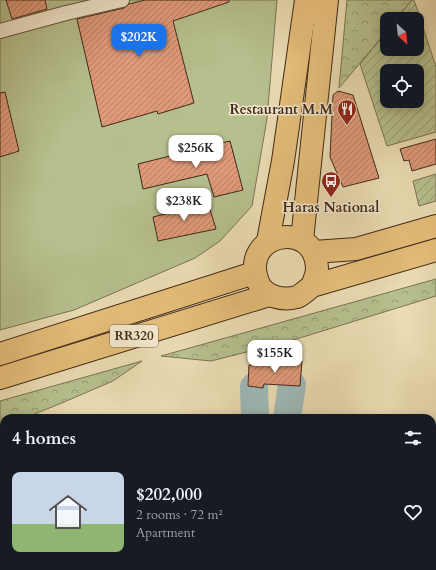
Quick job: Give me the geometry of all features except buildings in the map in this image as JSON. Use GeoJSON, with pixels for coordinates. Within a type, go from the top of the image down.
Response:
{"type":"FeatureCollection","features":[{"type":"Feature","properties":{"kind":"main road"},"geometry":{"type":"LineString","coordinates":[[269,295],[259,286],[254,273],[256,255],[268,241],[283,161],[306,0]]}},
{"type":"Feature","properties":{"kind":"main road"},"geometry":{"type":"LineString","coordinates":[[312,286],[317,269],[308,246],[327,0]]}},
{"type":"Feature","properties":{"kind":"main road"},"geometry":{"type":"LineString","coordinates":[[268,241],[284,236],[308,246],[356,249],[436,226]]}},
{"type":"Feature","properties":{"kind":"main road","name":"RR320"},"geometry":{"type":"LineString","coordinates":[[0,378],[269,295],[282,299],[299,297],[312,286],[436,250]]}},
{"type":"Feature","properties":{"kind":"main road","name":"RR320"},"geometry":{"type":"LineString","coordinates":[[0,354],[254,273]]}},
{"type":"Feature","properties":{"kind":"street"},"geometry":{"type":"LineString","coordinates":[[0,31],[122,0]]}},
{"type":"Feature","properties":{"kind":"green space"},"geometry":{"type":"Polygon","coordinates":[[[0,0],[277,0],[267,119],[252,206],[220,241],[195,258],[74,310],[0,330],[0,0]]]}},
{"type":"Feature","properties":{"kind":"green space"},"geometry":{"type":"Polygon","coordinates":[[[347,0],[412,0],[402,12],[380,12],[380,39],[339,88],[347,0]]]}},
{"type":"Feature","properties":{"kind":"green space"},"geometry":{"type":"Polygon","coordinates":[[[412,0],[414,0],[418,12],[402,12],[412,0]]]}},
{"type":"Feature","properties":{"kind":"green space"},"geometry":{"type":"Polygon","coordinates":[[[424,30],[436,67],[436,132],[387,146],[360,64],[380,40],[380,56],[424,56],[424,30]]]}},
{"type":"Feature","properties":{"kind":"green space"},"geometry":{"type":"Polygon","coordinates":[[[436,174],[436,201],[419,206],[413,181],[436,174]]]}},
{"type":"Feature","properties":{"kind":"green space"},"geometry":{"type":"Polygon","coordinates":[[[436,279],[436,296],[290,341],[211,361],[161,356],[436,279]]]}},
{"type":"Feature","properties":{"kind":"green space"},"geometry":{"type":"Polygon","coordinates":[[[142,361],[113,381],[35,414],[0,414],[0,401],[142,361]]]}},
{"type":"Feature","properties":{"kind":"waterway"},"geometry":{"type":"LineString","coordinates":[[288,414],[292,385]]}},
{"type":"Feature","properties":{"kind":"waterway"},"geometry":{"type":"LineString","coordinates":[[254,387],[255,414]]}},
{"type":"Feature","properties":{"kind":"place","name":"Restaurant M.M"},"geometry":{"type":"Point","coordinates":[347,126]}},
{"type":"Feature","properties":{"kind":"place","name":"Haras National"},"geometry":{"type":"Point","coordinates":[331,198]}}]}
